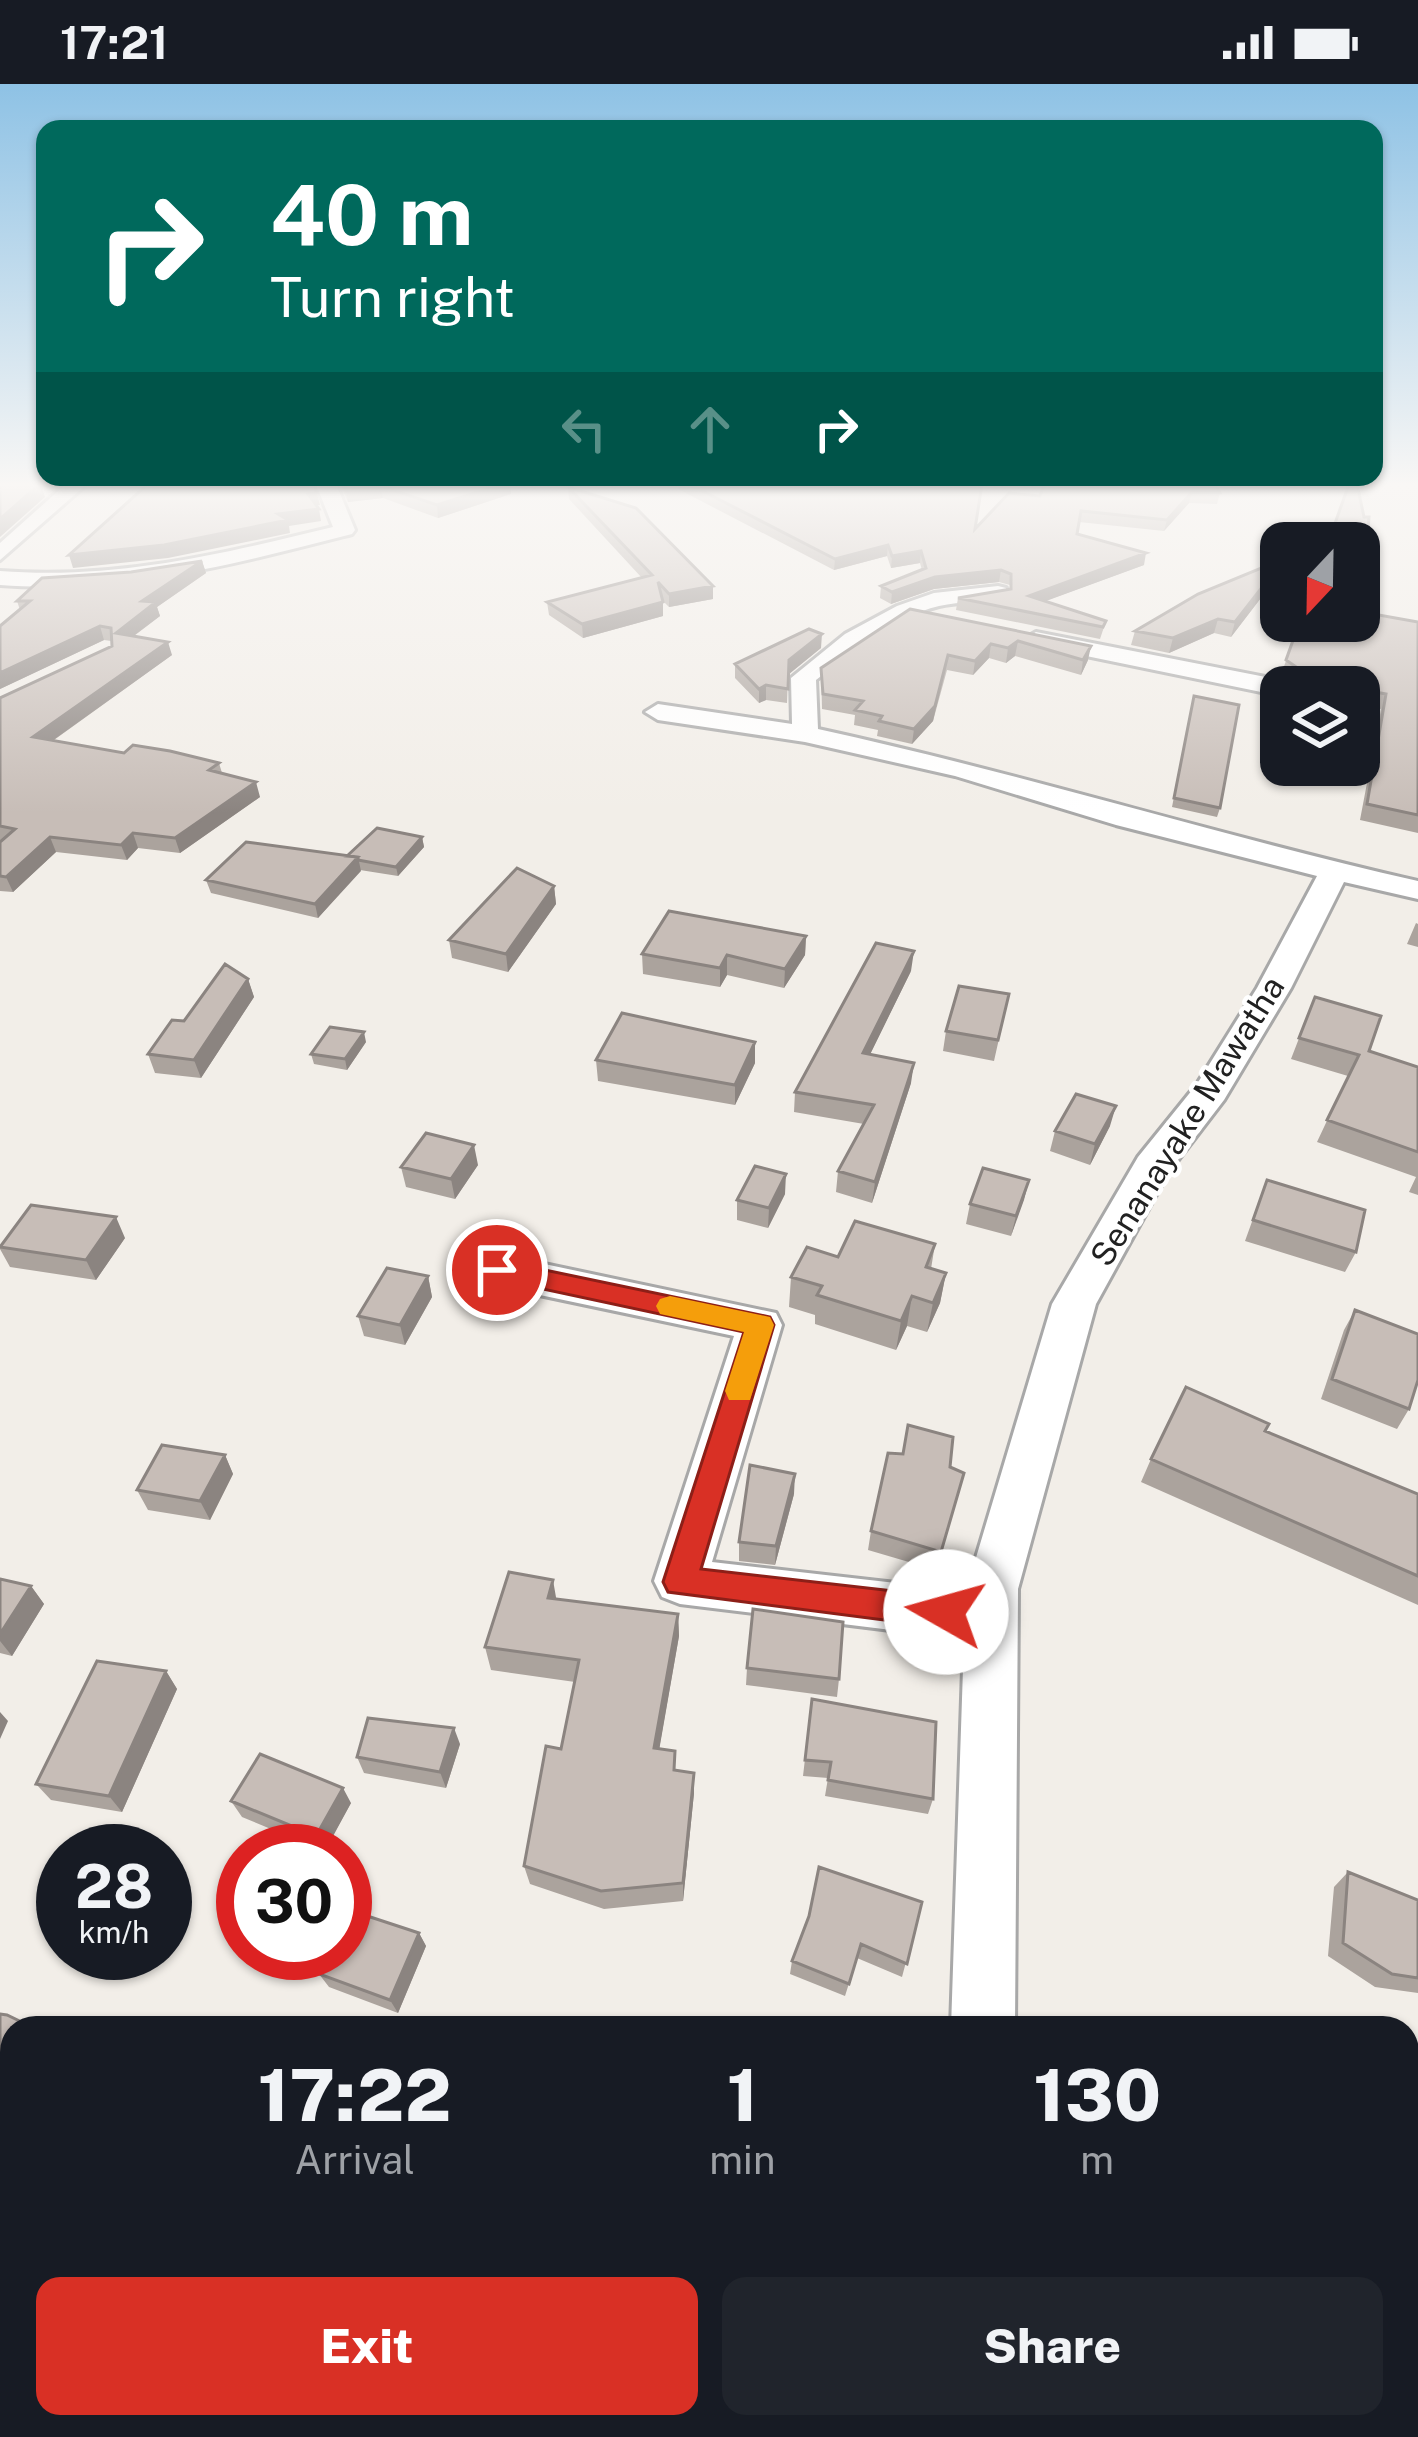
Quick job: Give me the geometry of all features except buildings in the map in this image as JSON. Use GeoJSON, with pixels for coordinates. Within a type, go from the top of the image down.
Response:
{"type":"FeatureCollection","features":[{"type":"Feature","properties":{"kind":"street"},"geometry":{"type":"LineString","coordinates":[[805,734],[803,678],[853,639],[934,600],[991,594]]}},
{"type":"Feature","properties":{"kind":"street"},"geometry":{"type":"LineString","coordinates":[[905,611],[951,622]]}},
{"type":"Feature","properties":{"kind":"street"},"geometry":{"type":"LineString","coordinates":[[1017,635],[1260,684]]}},
{"type":"Feature","properties":{"kind":"street"},"geometry":{"type":"LineString","coordinates":[[658,712],[805,734],[962,769],[1126,819],[1418,890]]}},
{"type":"Feature","properties":{"kind":"street","name":"Senanayake Mawatha"},"geometry":{"type":"LineString","coordinates":[[982,2016],[992,1589],[1074,1304],[1153,1166],[1211,1092],[1335,871]]}},
{"type":"Feature","properties":{"kind":"street"},"geometry":{"type":"LineString","coordinates":[[497,1270],[760,1325],[680,1582],[991,1618]]}},
{"type":"Feature","properties":{"kind":"slow traffic"},"geometry":{"type":"LineString","coordinates":[[670,1306],[760,1325],[740,1391]]}},
{"type":"Feature","properties":{"kind":"route"},"geometry":{"type":"LineString","coordinates":[[497,1270],[760,1325],[680,1582],[946,1612]]}}]}
